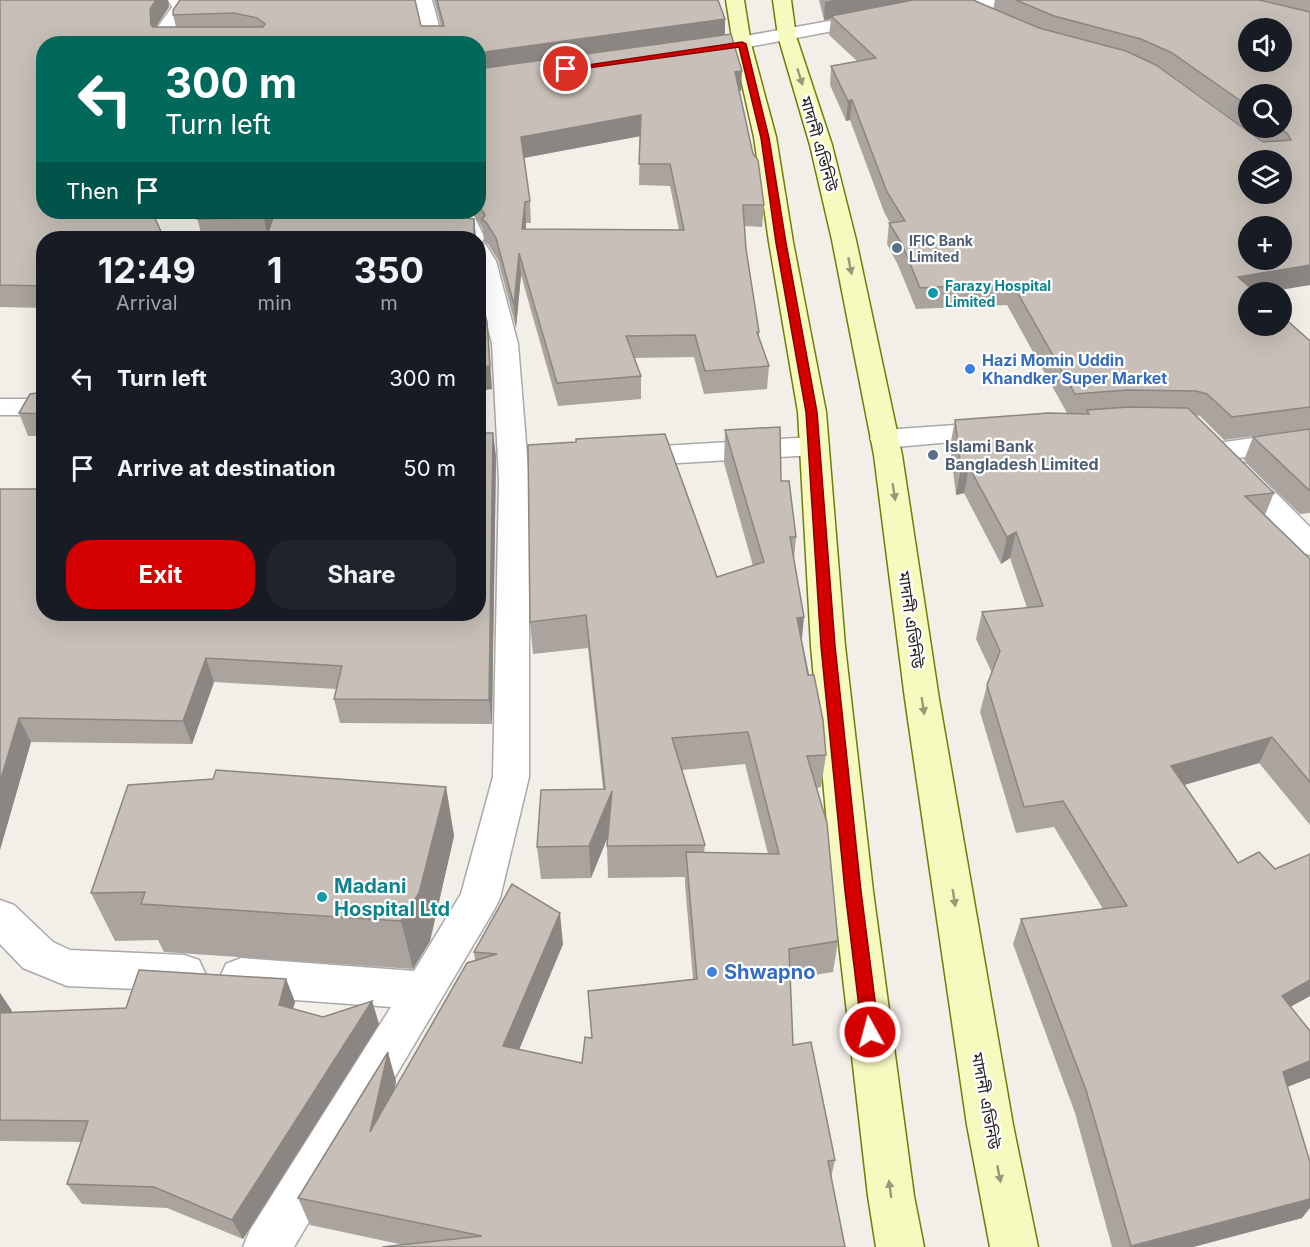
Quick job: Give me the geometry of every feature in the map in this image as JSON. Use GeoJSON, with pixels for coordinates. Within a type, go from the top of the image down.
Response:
{"type":"FeatureCollection","features":[{"type":"Feature","properties":{"kind":"main road"},"geometry":{"type":"LineString","coordinates":[[735,0],[742,44],[765,138],[781,243],[812,412],[828,646],[853,891],[891,1196],[900,1247]]}},
{"type":"Feature","properties":{"kind":"main road","name":"মাদানী এভিনিউ"},"geometry":{"type":"LineString","coordinates":[[784,18],[821,146],[844,240],[896,503],[922,699],[990,1125],[1014,1247]]}},
{"type":"Feature","properties":{"kind":"street"},"geometry":{"type":"LineString","coordinates":[[167,36],[166,28],[181,7],[177,0]]}},
{"type":"Feature","properties":{"kind":"street"},"geometry":{"type":"LineString","coordinates":[[423,0],[433,36]]}},
{"type":"Feature","properties":{"kind":"street"},"geometry":{"type":"LineString","coordinates":[[915,10],[986,3],[1001,22]]}},
{"type":"Feature","properties":{"kind":"street"},"geometry":{"type":"LineString","coordinates":[[685,52],[742,44],[784,18],[892,15]]}},
{"type":"Feature","properties":{"kind":"street"},"geometry":{"type":"LineString","coordinates":[[267,1247],[480,898],[511,777],[514,656],[525,463],[492,346],[486,282]]}},
{"type":"Feature","properties":{"kind":"street"},"geometry":{"type":"LineString","coordinates":[[0,407],[36,407]]}},
{"type":"Feature","properties":{"kind":"street"},"geometry":{"type":"LineString","coordinates":[[884,439],[1027,429]]}},
{"type":"Feature","properties":{"kind":"street"},"geometry":{"type":"LineString","coordinates":[[1196,431],[1310,544]]}},
{"type":"Feature","properties":{"kind":"street"},"geometry":{"type":"LineString","coordinates":[[1218,452],[1310,439]]}},
{"type":"Feature","properties":{"kind":"street"},"geometry":{"type":"LineString","coordinates":[[606,458],[814,446]]}},
{"type":"Feature","properties":{"kind":"street"},"geometry":{"type":"LineString","coordinates":[[0,917],[38,955],[67,968],[260,978],[425,991]]}},
{"type":"Feature","properties":{"kind":"building"},"geometry":{"type":"Polygon","coordinates":[[[0,0],[156,0],[150,9],[153,27],[263,27],[265,24],[257,18],[234,13],[173,15],[173,10],[180,0],[415,0],[421,26],[444,26],[437,0],[718,0],[725,19],[486,52],[486,36],[36,36],[36,219],[155,219],[161,231],[36,231],[36,286],[0,285],[0,0]]]}},
{"type":"Feature","properties":{"kind":"building"},"geometry":{"type":"Polygon","coordinates":[[[913,0],[973,0],[1039,28],[1126,51],[1156,65],[1238,124],[1238,138],[1257,138],[1263,142],[1291,140],[1292,84],[1238,84],[1238,99],[1172,53],[1141,39],[1054,16],[1016,0],[1259,0],[1310,12],[1310,265],[1292,268],[1292,216],[1238,216],[1238,270],[1280,270],[1238,277],[1244,282],[1238,282],[1238,336],[1292,336],[1292,325],[1310,341],[1310,407],[1232,417],[1207,394],[1196,391],[1127,390],[1075,394],[1012,283],[920,288],[902,244],[889,223],[905,221],[887,192],[852,100],[848,101],[831,66],[876,58],[831,16],[913,0]]]}},
{"type":"Feature","properties":{"kind":"building"},"geometry":{"type":"Polygon","coordinates":[[[731,34],[742,71],[735,72],[753,154],[758,160],[764,205],[743,205],[746,249],[759,332],[757,332],[769,366],[705,371],[695,335],[626,336],[641,376],[557,383],[519,253],[514,305],[496,238],[486,222],[482,220],[486,219],[486,68],[731,34]],[[641,115],[521,137],[530,201],[525,202],[522,229],[684,230],[670,164],[639,164],[641,115]]]}},
{"type":"Feature","properties":{"kind":"building"},"geometry":{"type":"Polygon","coordinates":[[[273,219],[474,219],[474,231],[268,231],[273,219]]]}},
{"type":"Feature","properties":{"kind":"building"},"geometry":{"type":"Polygon","coordinates":[[[486,318],[487,322],[490,366],[486,367],[486,318]]]}},
{"type":"Feature","properties":{"kind":"building"},"geometry":{"type":"Polygon","coordinates":[[[36,393],[36,414],[19,413],[30,394],[36,393]]]}},
{"type":"Feature","properties":{"kind":"building"},"geometry":{"type":"Polygon","coordinates":[[[1129,407],[1188,408],[1274,493],[1245,496],[1310,559],[1310,782],[1272,737],[1171,766],[1238,863],[1259,852],[1275,869],[1310,854],[1310,980],[1282,996],[1310,1031],[1310,1061],[1283,1072],[1310,1162],[1310,1199],[1131,1246],[1086,1090],[1021,919],[1127,906],[1063,801],[1024,807],[987,685],[1000,651],[982,612],[1043,606],[1016,532],[1007,537],[969,467],[961,469],[955,420],[1048,413],[1089,414],[1087,410],[1129,407]]]}},
{"type":"Feature","properties":{"kind":"building"},"geometry":{"type":"Polygon","coordinates":[[[780,427],[781,481],[789,481],[796,537],[790,537],[804,617],[797,618],[808,675],[814,675],[823,720],[826,755],[807,756],[827,823],[838,941],[789,949],[793,1045],[811,1042],[835,1160],[828,1161],[845,1247],[382,1247],[482,1236],[298,1198],[388,1052],[370,1132],[467,963],[497,954],[474,952],[512,884],[560,913],[503,1046],[582,1063],[585,1037],[592,1038],[588,991],[697,979],[686,852],[779,854],[748,732],[672,738],[705,845],[607,846],[612,791],[589,846],[537,847],[541,790],[605,789],[586,615],[530,622],[528,445],[576,442],[576,439],[665,434],[717,577],[764,562],[725,430],[780,427]]]}},
{"type":"Feature","properties":{"kind":"building"},"geometry":{"type":"Polygon","coordinates":[[[1310,429],[1310,491],[1253,437],[1310,429]]]}},
{"type":"Feature","properties":{"kind":"building"},"geometry":{"type":"Polygon","coordinates":[[[486,433],[493,433],[489,700],[334,699],[342,666],[206,658],[183,721],[19,718],[0,782],[0,489],[36,489],[36,621],[486,621],[486,433]]]}},
{"type":"Feature","properties":{"kind":"building"},"geometry":{"type":"Polygon","coordinates":[[[216,770],[446,787],[419,893],[401,921],[141,904],[145,892],[91,893],[128,785],[213,779],[216,770]]]}},
{"type":"Feature","properties":{"kind":"building"},"geometry":{"type":"Polygon","coordinates":[[[139,970],[286,979],[279,1005],[323,1017],[372,1001],[232,1220],[154,1187],[67,1184],[88,1121],[0,1120],[0,1013],[126,1008],[139,970]]]}},
{"type":"Feature","properties":{"kind":"place","name":"IFIC Bank Limited"},"geometry":{"type":"Point","coordinates":[897,248]}},
{"type":"Feature","properties":{"kind":"place","name":"Farazy Hospital Limited"},"geometry":{"type":"Point","coordinates":[933,293]}},
{"type":"Feature","properties":{"kind":"place","name":"Hazi Momin Uddin Khandker Super Market"},"geometry":{"type":"Point","coordinates":[970,369]}},
{"type":"Feature","properties":{"kind":"place","name":"Islami Bank Bangladesh Limited"},"geometry":{"type":"Point","coordinates":[933,455]}},
{"type":"Feature","properties":{"kind":"place","name":"Madani Hospital Ltd"},"geometry":{"type":"Point","coordinates":[322,897]}},
{"type":"Feature","properties":{"kind":"place","name":"Shwapno"},"geometry":{"type":"Point","coordinates":[712,972]}},
{"type":"Feature","properties":{"kind":"route"},"geometry":{"type":"LineString","coordinates":[[566,69],[742,44],[765,138],[781,243],[812,412],[828,646],[870,1032]]}}]}
